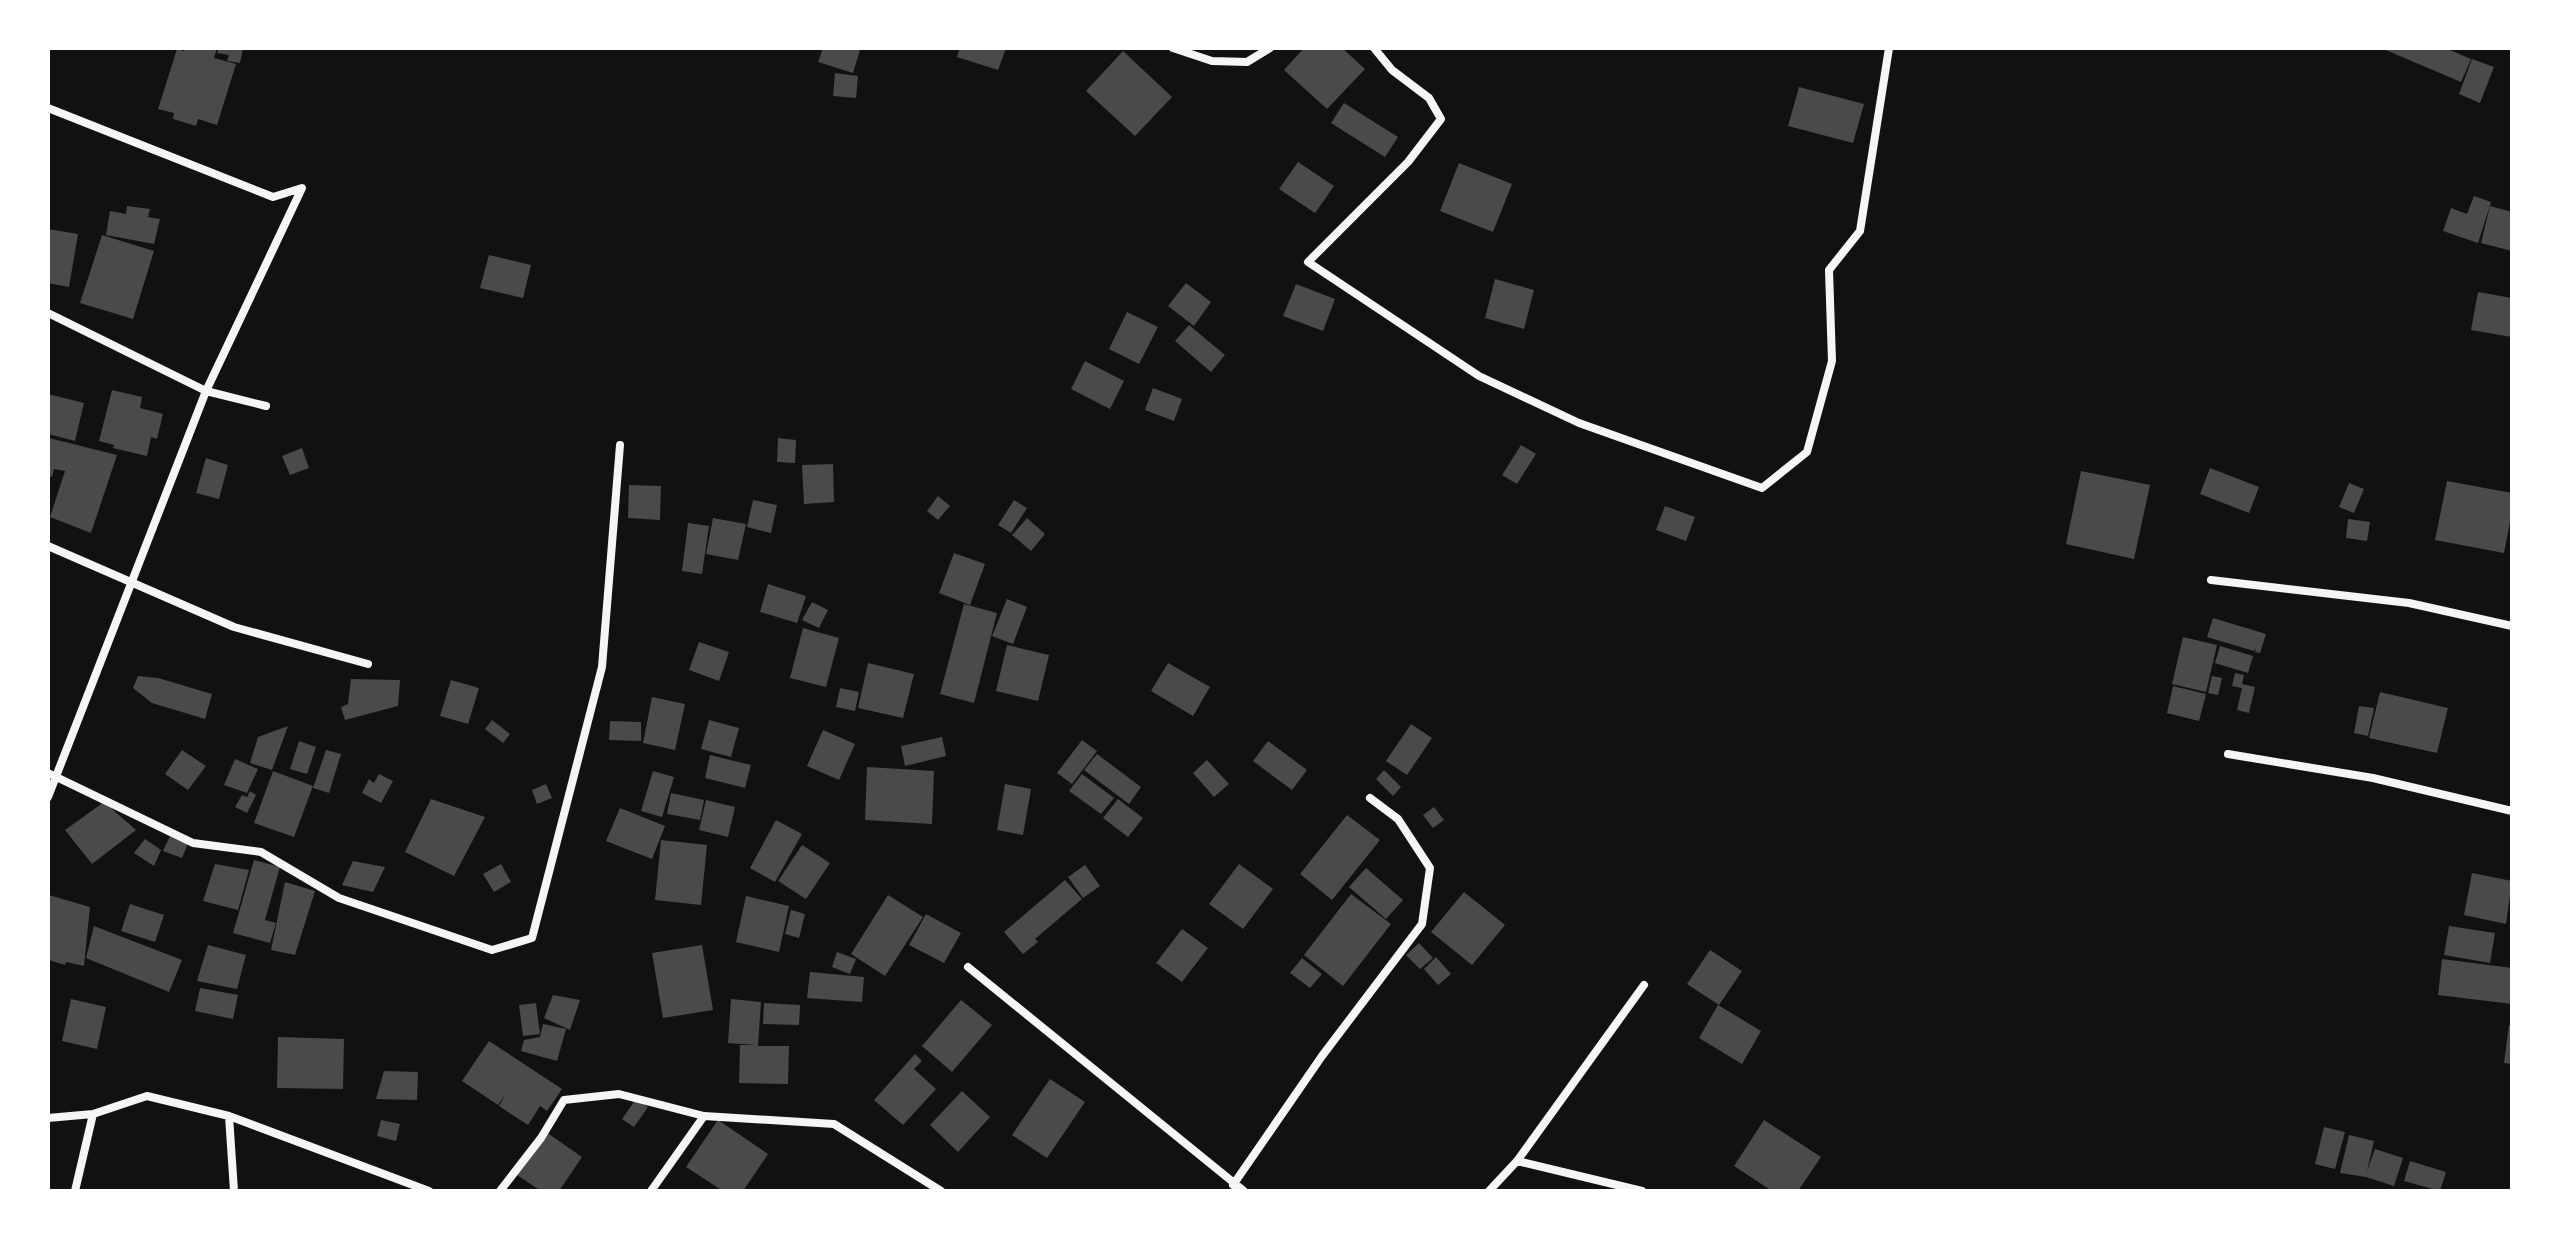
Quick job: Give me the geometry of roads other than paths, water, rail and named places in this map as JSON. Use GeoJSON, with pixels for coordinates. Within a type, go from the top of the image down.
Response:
{"type":"FeatureCollection","features":[{"type":"Feature","properties":{"kind":"street"},"geometry":{"type":"LineString","coordinates":[[1173,48],[1212,61],[1247,62],[1270,48]]}},
{"type":"Feature","properties":{"kind":"street"},"geometry":{"type":"LineString","coordinates":[[1374,48],[1392,70],[1429,98],[1441,119],[1408,162],[1308,262],[1479,376],[1579,423],[1762,488],[1807,452],[1832,361],[1829,270],[1860,231],[1889,48]]}},
{"type":"Feature","properties":{"kind":"street"},"geometry":{"type":"LineString","coordinates":[[48,108],[273,197],[302,188],[206,391],[52,774],[48,797]]}},
{"type":"Feature","properties":{"kind":"street"},"geometry":{"type":"LineString","coordinates":[[48,313],[206,391],[266,406]]}},
{"type":"Feature","properties":{"kind":"street"},"geometry":{"type":"LineString","coordinates":[[52,774],[193,843],[261,852],[339,898],[492,950],[532,938],[602,667],[620,445]]}},
{"type":"Feature","properties":{"kind":"street"},"geometry":{"type":"LineString","coordinates":[[48,546],[234,627],[368,664]]}},
{"type":"Feature","properties":{"kind":"street"},"geometry":{"type":"LineString","coordinates":[[2211,580],[2409,603],[2512,626]]}},
{"type":"Feature","properties":{"kind":"street"},"geometry":{"type":"LineString","coordinates":[[2228,754],[2373,778],[2512,811]]}},
{"type":"Feature","properties":{"kind":"street"},"geometry":{"type":"LineString","coordinates":[[1233,1185],[1322,1056],[1422,924],[1430,868],[1398,819],[1370,798]]}},
{"type":"Feature","properties":{"kind":"street"},"geometry":{"type":"LineString","coordinates":[[968,967],[1244,1191]]}},
{"type":"Feature","properties":{"kind":"street"},"geometry":{"type":"LineString","coordinates":[[1489,1191],[1517,1161],[1644,985]]}},
{"type":"Feature","properties":{"kind":"street"},"geometry":{"type":"LineString","coordinates":[[500,1191],[541,1138],[564,1100],[619,1094],[704,1116],[834,1124],[941,1191]]}},
{"type":"Feature","properties":{"kind":"street"},"geometry":{"type":"LineString","coordinates":[[48,1118],[93,1114],[147,1096],[229,1116],[429,1191]]}},
{"type":"Feature","properties":{"kind":"street"},"geometry":{"type":"LineString","coordinates":[[75,1191],[93,1114]]}},
{"type":"Feature","properties":{"kind":"street"},"geometry":{"type":"LineString","coordinates":[[229,1116],[234,1191]]}},
{"type":"Feature","properties":{"kind":"street"},"geometry":{"type":"LineString","coordinates":[[651,1191],[704,1116]]}},
{"type":"Feature","properties":{"kind":"street"},"geometry":{"type":"LineString","coordinates":[[1517,1161],[1642,1191]]}}]}
